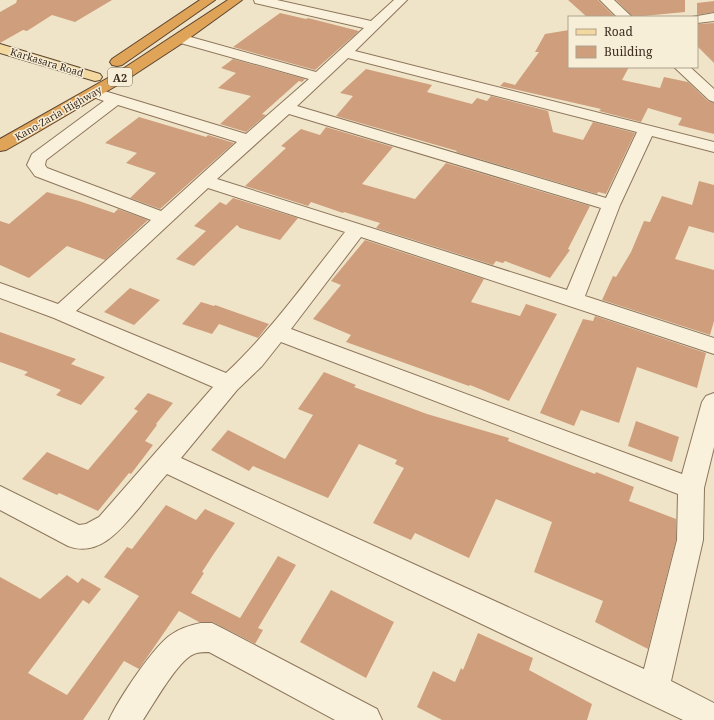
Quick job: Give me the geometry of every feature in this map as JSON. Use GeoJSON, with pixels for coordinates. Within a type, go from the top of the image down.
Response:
{"type":"FeatureCollection","features":[{"type":"Feature","properties":{"kind":"highway","name":"Kano-Zaria Highway"},"geometry":{"type":"LineString","coordinates":[[62,96],[95,77],[208,0]]}},
{"type":"Feature","properties":{"kind":"highway","name":"Kano-Zaria Highway"},"geometry":{"type":"LineString","coordinates":[[0,146],[51,119],[182,39],[236,0]]}},
{"type":"Feature","properties":{"kind":"main road","name":"Karkasara Road"},"geometry":{"type":"LineString","coordinates":[[0,48],[95,77]]}},
{"type":"Feature","properties":{"kind":"street"},"geometry":{"type":"LineString","coordinates":[[260,0],[374,26]]}},
{"type":"Feature","properties":{"kind":"street"},"geometry":{"type":"LineString","coordinates":[[61,313],[249,140],[286,108],[401,0]]}},
{"type":"Feature","properties":{"kind":"street"},"geometry":{"type":"LineString","coordinates":[[606,0],[624,16]]}},
{"type":"Feature","properties":{"kind":"street"},"geometry":{"type":"LineString","coordinates":[[698,19],[714,18]]}},
{"type":"Feature","properties":{"kind":"street"},"geometry":{"type":"LineString","coordinates":[[182,39],[319,77]]}},
{"type":"Feature","properties":{"kind":"street"},"geometry":{"type":"LineString","coordinates":[[345,53],[714,147]]}},
{"type":"Feature","properties":{"kind":"street"},"geometry":{"type":"LineString","coordinates":[[681,68],[714,97]]}},
{"type":"Feature","properties":{"kind":"street"},"geometry":{"type":"LineString","coordinates":[[94,93],[249,140]]}},
{"type":"Feature","properties":{"kind":"street"},"geometry":{"type":"LineString","coordinates":[[116,100],[38,158],[36,165],[41,172],[164,218]]}},
{"type":"Feature","properties":{"kind":"street"},"geometry":{"type":"LineString","coordinates":[[286,108],[611,205]]}},
{"type":"Feature","properties":{"kind":"street"},"geometry":{"type":"LineString","coordinates":[[573,300],[611,205],[647,129]]}},
{"type":"Feature","properties":{"kind":"street"},"geometry":{"type":"LineString","coordinates":[[204,181],[357,229],[714,346]]}},
{"type":"Feature","properties":{"kind":"street"},"geometry":{"type":"LineString","coordinates":[[0,497],[77,537],[90,536],[108,525],[229,384],[254,360],[357,229]]}},
{"type":"Feature","properties":{"kind":"street"},"geometry":{"type":"LineString","coordinates":[[0,290],[61,313],[229,384]]}},
{"type":"Feature","properties":{"kind":"street"},"geometry":{"type":"LineString","coordinates":[[277,332],[691,488]]}},
{"type":"Feature","properties":{"kind":"street"},"geometry":{"type":"LineString","coordinates":[[654,689],[690,540],[691,488],[714,402]]}},
{"type":"Feature","properties":{"kind":"street"},"geometry":{"type":"LineString","coordinates":[[163,461],[654,689],[714,719]]}},
{"type":"Feature","properties":{"kind":"street"},"geometry":{"type":"LineString","coordinates":[[125,720],[170,652],[184,642],[201,636],[212,638],[366,720]]}},
{"type":"Feature","properties":{"kind":"building"},"geometry":{"type":"Polygon","coordinates":[[[17,0],[112,0],[75,22],[52,15],[27,31],[23,30],[0,43],[0,12],[16,3],[17,0]]]}},
{"type":"Feature","properties":{"kind":"building"},"geometry":{"type":"Polygon","coordinates":[[[568,0],[598,0],[614,16],[586,16],[568,0]]]}},
{"type":"Feature","properties":{"kind":"building"},"geometry":{"type":"Polygon","coordinates":[[[616,0],[685,0],[685,12],[632,16],[616,0]]]}},
{"type":"Feature","properties":{"kind":"building"},"geometry":{"type":"Polygon","coordinates":[[[714,1],[714,12],[697,15],[697,3],[714,1]]]}},
{"type":"Feature","properties":{"kind":"building"},"geometry":{"type":"Polygon","coordinates":[[[280,13],[306,19],[308,18],[359,31],[315,70],[233,47],[280,13]]]}},
{"type":"Feature","properties":{"kind":"building"},"geometry":{"type":"Polygon","coordinates":[[[714,23],[714,63],[698,47],[698,24],[714,23]]]}},
{"type":"Feature","properties":{"kind":"building"},"geometry":{"type":"Polygon","coordinates":[[[568,30],[568,68],[628,68],[622,80],[660,88],[664,77],[688,82],[708,101],[714,103],[714,134],[678,125],[682,118],[648,108],[641,122],[599,111],[601,109],[500,86],[504,82],[515,85],[539,52],[535,52],[545,34],[568,30]]]}},
{"type":"Feature","properties":{"kind":"building"},"geometry":{"type":"Polygon","coordinates":[[[233,59],[305,79],[302,82],[299,81],[262,114],[266,115],[246,132],[220,124],[251,96],[218,88],[236,73],[221,68],[233,59]]]}},
{"type":"Feature","properties":{"kind":"building"},"geometry":{"type":"Polygon","coordinates":[[[366,69],[432,85],[427,92],[472,104],[477,98],[487,101],[491,96],[548,111],[553,132],[583,140],[593,122],[635,133],[606,194],[598,192],[597,194],[336,116],[353,96],[340,93],[366,69]]]}},
{"type":"Feature","properties":{"kind":"building"},"geometry":{"type":"Polygon","coordinates":[[[139,117],[206,137],[208,135],[234,143],[160,209],[130,198],[156,173],[126,163],[137,153],[105,143],[139,117]]]}},
{"type":"Feature","properties":{"kind":"building"},"geometry":{"type":"Polygon","coordinates":[[[326,127],[393,147],[362,184],[415,199],[446,163],[590,206],[568,249],[570,250],[550,278],[505,261],[503,263],[496,261],[493,265],[376,228],[380,223],[344,212],[343,213],[311,202],[308,206],[245,186],[286,148],[281,146],[301,129],[320,135],[326,127]]]}},
{"type":"Feature","properties":{"kind":"building"},"geometry":{"type":"Polygon","coordinates":[[[699,181],[714,185],[714,233],[689,226],[675,259],[714,270],[714,321],[710,335],[602,300],[613,276],[616,277],[631,252],[644,221],[650,222],[662,196],[692,205],[699,181]]]}},
{"type":"Feature","properties":{"kind":"building"},"geometry":{"type":"Polygon","coordinates":[[[47,192],[114,213],[118,209],[148,220],[105,260],[67,246],[29,278],[0,265],[0,221],[9,224],[47,192]]]}},
{"type":"Feature","properties":{"kind":"building"},"geometry":{"type":"Polygon","coordinates":[[[233,198],[298,218],[280,240],[240,228],[237,225],[194,266],[176,259],[206,231],[194,226],[220,202],[226,205],[233,198]]]}},
{"type":"Feature","properties":{"kind":"building"},"geometry":{"type":"Polygon","coordinates":[[[365,240],[484,279],[471,302],[520,316],[526,304],[557,314],[509,401],[470,385],[469,386],[346,342],[351,335],[313,319],[341,285],[331,281],[365,240]]]}},
{"type":"Feature","properties":{"kind":"building"},"geometry":{"type":"Polygon","coordinates":[[[130,288],[160,300],[134,325],[104,312],[130,288]]]}},
{"type":"Feature","properties":{"kind":"building"},"geometry":{"type":"Polygon","coordinates":[[[201,302],[215,305],[269,324],[258,338],[219,324],[212,334],[182,324],[201,302]]]}},
{"type":"Feature","properties":{"kind":"building"},"geometry":{"type":"Polygon","coordinates":[[[595,316],[706,353],[697,388],[637,367],[619,423],[581,410],[574,426],[540,413],[583,319],[593,321],[595,316]]]}},
{"type":"Feature","properties":{"kind":"building"},"geometry":{"type":"Polygon","coordinates":[[[0,332],[76,359],[71,364],[105,377],[81,405],[56,395],[61,390],[24,375],[28,372],[0,362],[0,332]]]}},
{"type":"Feature","properties":{"kind":"building"},"geometry":{"type":"Polygon","coordinates":[[[324,372],[356,385],[354,387],[427,414],[509,438],[508,441],[634,487],[629,501],[676,519],[676,540],[648,649],[595,622],[603,601],[534,572],[552,522],[496,499],[469,558],[415,533],[411,540],[373,523],[404,468],[395,464],[397,460],[359,444],[328,498],[253,466],[249,471],[211,450],[228,430],[285,459],[313,415],[298,409],[324,372]]]}},
{"type":"Feature","properties":{"kind":"building"},"geometry":{"type":"Polygon","coordinates":[[[148,393],[173,403],[156,424],[157,425],[145,441],[153,445],[131,474],[129,473],[98,511],[59,493],[57,495],[22,479],[47,452],[88,470],[138,411],[134,409],[148,393]]]}},
{"type":"Feature","properties":{"kind":"building"},"geometry":{"type":"Polygon","coordinates":[[[636,421],[679,437],[672,462],[628,446],[636,421]]]}},
{"type":"Feature","properties":{"kind":"building"},"geometry":{"type":"Polygon","coordinates":[[[166,505],[196,520],[205,509],[235,523],[202,572],[204,573],[191,593],[240,618],[278,556],[296,565],[258,628],[263,630],[255,644],[213,622],[199,622],[179,611],[139,669],[124,661],[83,720],[0,720],[0,577],[40,599],[67,575],[78,583],[82,578],[101,589],[89,604],[83,600],[28,673],[67,695],[139,596],[104,577],[127,547],[132,549],[166,505]]]}},
{"type":"Feature","properties":{"kind":"building"},"geometry":{"type":"Polygon","coordinates":[[[331,590],[394,622],[366,678],[300,642],[331,590]]]}},
{"type":"Feature","properties":{"kind":"building"},"geometry":{"type":"Polygon","coordinates":[[[478,633],[533,658],[529,670],[592,704],[587,720],[442,720],[417,707],[433,671],[455,682],[461,668],[463,670],[478,633]]]}}]}
